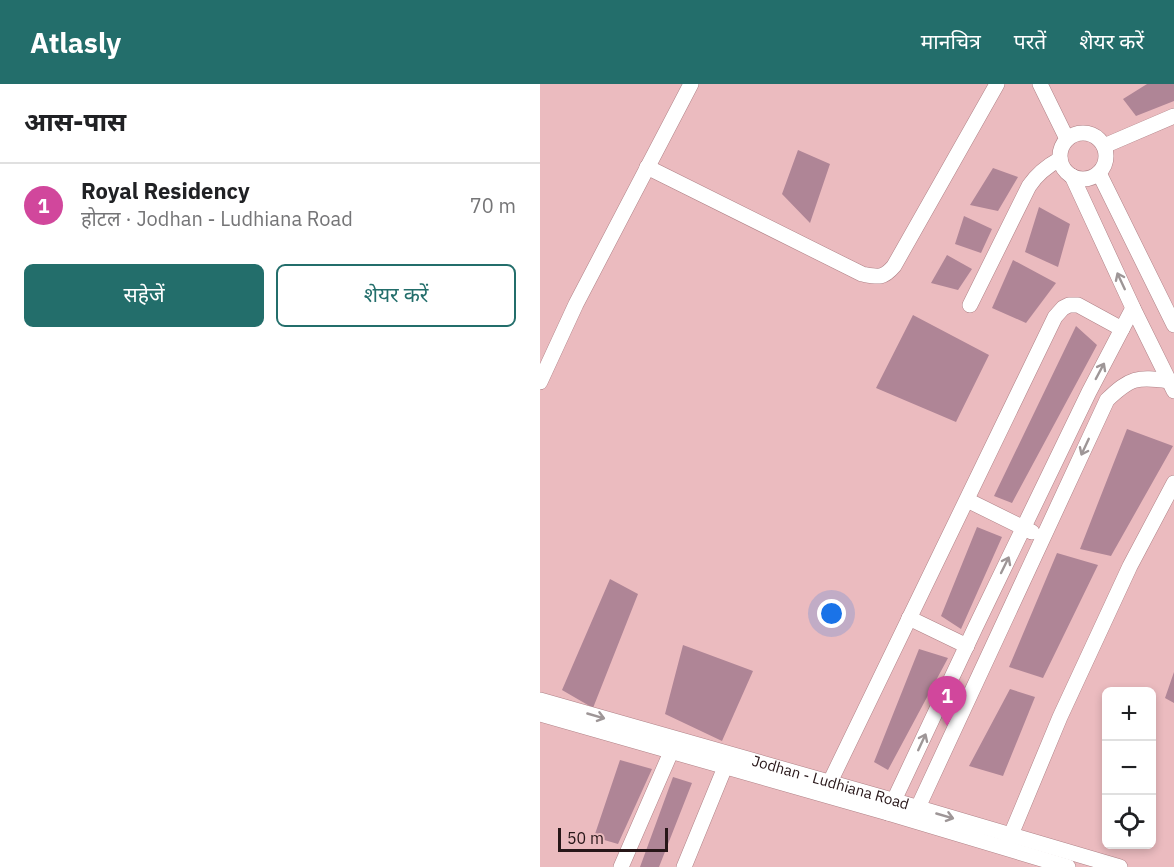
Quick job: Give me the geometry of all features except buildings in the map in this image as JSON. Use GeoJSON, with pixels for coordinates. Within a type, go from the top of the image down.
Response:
{"type":"FeatureCollection","features":[{"type":"Feature","properties":{"kind":"street"},"geometry":{"type":"LineString","coordinates":[[540,382],[576,304],[691,84]]}},
{"type":"Feature","properties":{"kind":"street"},"geometry":{"type":"LineString","coordinates":[[647,167],[862,274],[877,277],[887,274],[894,266],[997,84]]}},
{"type":"Feature","properties":{"kind":"street"},"geometry":{"type":"LineString","coordinates":[[1040,84],[1066,139]]}},
{"type":"Feature","properties":{"kind":"street"},"geometry":{"type":"LineString","coordinates":[[1104,146],[1174,116]]}},
{"type":"Feature","properties":{"kind":"street"},"geometry":{"type":"LineString","coordinates":[[1087,133],[1100,140],[1104,146],[1106,160],[1099,173],[1093,177],[1079,179],[1066,172],[1060,159],[1062,145],[1066,139],[1073,135],[1087,133]]}},
{"type":"Feature","properties":{"kind":"street"},"geometry":{"type":"LineString","coordinates":[[970,305],[1029,186],[1042,170],[1060,159]]}},
{"type":"Feature","properties":{"kind":"street"},"geometry":{"type":"LineString","coordinates":[[1099,173],[1174,325]]}},
{"type":"Feature","properties":{"kind":"street"},"geometry":{"type":"LineString","coordinates":[[1072,176],[1171,386]]}},
{"type":"Feature","properties":{"kind":"street"},"geometry":{"type":"LineString","coordinates":[[830,782],[1055,317],[1063,308],[1078,304],[1122,329]]}},
{"type":"Feature","properties":{"kind":"street"},"geometry":{"type":"LineString","coordinates":[[891,807],[1023,528],[1133,308]]}},
{"type":"Feature","properties":{"kind":"street"},"geometry":{"type":"LineString","coordinates":[[915,814],[1107,400],[1122,386],[1135,379],[1150,378],[1171,386]]}},
{"type":"Feature","properties":{"kind":"street"},"geometry":{"type":"LineString","coordinates":[[1089,392],[1107,400]]}},
{"type":"Feature","properties":{"kind":"street"},"geometry":{"type":"LineString","coordinates":[[1008,842],[1060,717],[1130,566],[1174,483]]}},
{"type":"Feature","properties":{"kind":"street"},"geometry":{"type":"LineString","coordinates":[[1043,488],[1062,495]]}},
{"type":"Feature","properties":{"kind":"street"},"geometry":{"type":"LineString","coordinates":[[967,500],[1042,538]]}},
{"type":"Feature","properties":{"kind":"street"},"geometry":{"type":"LineString","coordinates":[[909,618],[967,645]]}},
{"type":"Feature","properties":{"kind":"street"},"geometry":{"type":"LineString","coordinates":[[976,626],[998,636]]}},
{"type":"Feature","properties":{"kind":"street"},"geometry":{"type":"LineString","coordinates":[[957,666],[979,674]]}},
{"type":"Feature","properties":{"kind":"street","name":"Jodhan - Ludhiana Road"},"geometry":{"type":"LineString","coordinates":[[541,707],[671,752],[725,767],[891,807],[1008,842],[1120,867]]}},
{"type":"Feature","properties":{"kind":"street","name":"Jodhan - Ludhiana Road"},"geometry":{"type":"LineString","coordinates":[[541,707],[830,782],[891,807]]}},
{"type":"Feature","properties":{"kind":"street"},"geometry":{"type":"LineString","coordinates":[[621,867],[671,752]]}},
{"type":"Feature","properties":{"kind":"street"},"geometry":{"type":"LineString","coordinates":[[684,867],[725,767]]}},
{"type":"Feature","properties":{"kind":"street","name":"Jodhan - Ludhiana Road"},"geometry":{"type":"LineString","coordinates":[[1008,842],[1068,867]]}},
{"type":"Feature","properties":{"kind":"place","name":"Royal Residency"},"geometry":{"type":"Point","coordinates":[947,726]}}]}
